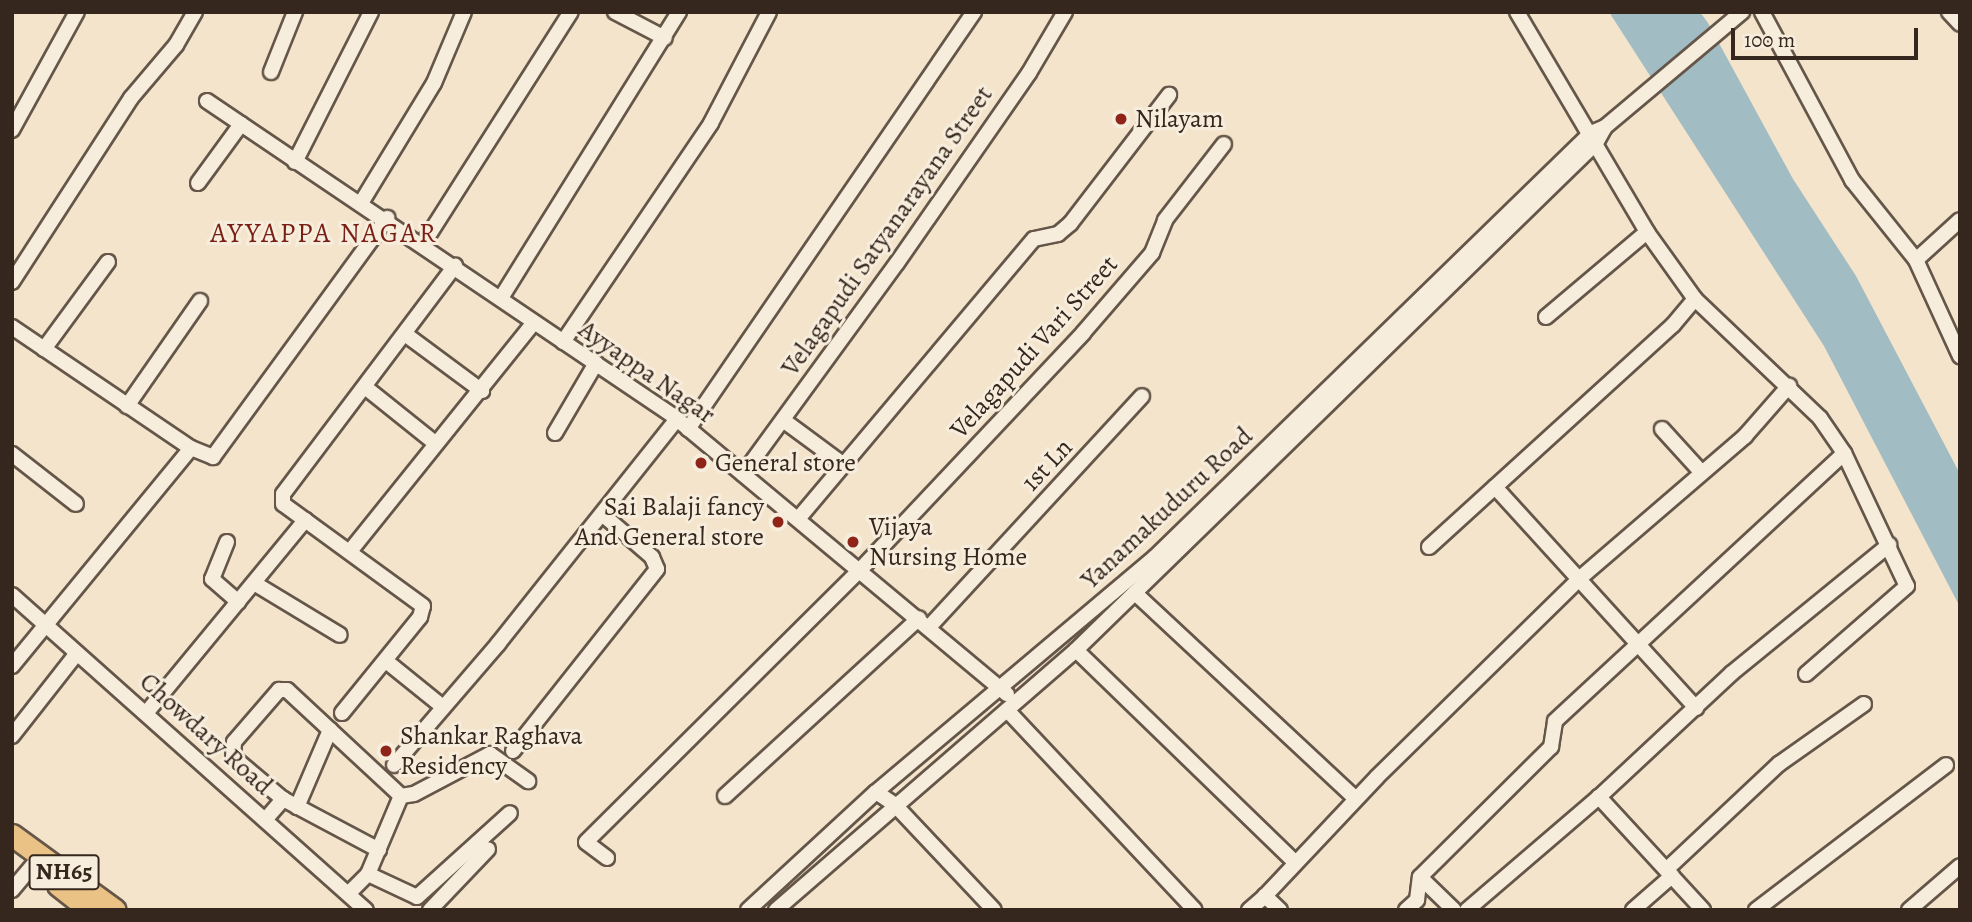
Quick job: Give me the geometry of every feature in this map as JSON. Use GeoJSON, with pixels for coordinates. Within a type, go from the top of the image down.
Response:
{"type":"FeatureCollection","features":[{"type":"Feature","properties":{"kind":"highway","name":"NH65"},"geometry":{"type":"LineString","coordinates":[[12,835],[116,910]]}},
{"type":"Feature","properties":{"kind":"highway","name":"NH65"},"geometry":{"type":"LineString","coordinates":[[12,850],[90,910]]}},
{"type":"Feature","properties":{"kind":"street"},"geometry":{"type":"LineString","coordinates":[[12,130],[77,12]]}},
{"type":"Feature","properties":{"kind":"street"},"geometry":{"type":"LineString","coordinates":[[12,282],[131,98],[176,45],[195,12]]}},
{"type":"Feature","properties":{"kind":"street"},"geometry":{"type":"LineString","coordinates":[[271,72],[295,12]]}},
{"type":"Feature","properties":{"kind":"street"},"geometry":{"type":"LineString","coordinates":[[295,162],[371,12]]}},
{"type":"Feature","properties":{"kind":"street"},"geometry":{"type":"LineString","coordinates":[[361,203],[434,83],[464,12]]}},
{"type":"Feature","properties":{"kind":"street"},"geometry":{"type":"LineString","coordinates":[[423,244],[571,12]]}},
{"type":"Feature","properties":{"kind":"street"},"geometry":{"type":"LineString","coordinates":[[615,12],[665,38]]}},
{"type":"Feature","properties":{"kind":"street"},"geometry":{"type":"LineString","coordinates":[[501,298],[679,12]]}},
{"type":"Feature","properties":{"kind":"street"},"geometry":{"type":"LineString","coordinates":[[564,342],[711,123],[769,12]]}},
{"type":"Feature","properties":{"kind":"street"},"geometry":{"type":"LineString","coordinates":[[394,765],[603,513],[683,424],[974,12]]}},
{"type":"Feature","properties":{"kind":"street","name":"Velagapudi Satyanarayana Street"},"geometry":{"type":"LineString","coordinates":[[743,474],[1029,73],[1065,12]]}},
{"type":"Feature","properties":{"kind":"street"},"geometry":{"type":"LineString","coordinates":[[1517,12],[1647,232],[1695,299],[1820,418],[1844,453],[1907,586],[1806,674]]}},
{"type":"Feature","properties":{"kind":"street"},"geometry":{"type":"LineString","coordinates":[[1593,138],[1716,29],[1742,12]]}},
{"type":"Feature","properties":{"kind":"street"},"geometry":{"type":"LineString","coordinates":[[1762,12],[1852,180],[1916,260],[1960,356]]}},
{"type":"Feature","properties":{"kind":"street"},"geometry":{"type":"LineString","coordinates":[[1948,12],[1960,24]]}},
{"type":"Feature","properties":{"kind":"street"},"geometry":{"type":"LineString","coordinates":[[798,519],[1034,239],[1058,234],[1070,224],[1169,95]]}},
{"type":"Feature","properties":{"kind":"street","name":"Ayyappa Nagar"},"geometry":{"type":"LineString","coordinates":[[206,101],[295,162],[387,218],[683,424],[924,622],[1001,689],[1012,706],[1195,910]]}},
{"type":"Feature","properties":{"kind":"street"},"geometry":{"type":"LineString","coordinates":[[198,183],[241,124]]}},
{"type":"Feature","properties":{"kind":"street","name":"Yanamakuduru Road"},"geometry":{"type":"LineString","coordinates":[[776,910],[1076,650],[1593,138]]}},
{"type":"Feature","properties":{"kind":"street","name":"Yanamakuduru Road"},"geometry":{"type":"LineString","coordinates":[[748,910],[876,792],[1155,557],[1593,138]]}},
{"type":"Feature","properties":{"kind":"street","name":"Velagapudi Vari Street"},"geometry":{"type":"LineString","coordinates":[[607,858],[586,842],[860,570],[1144,263],[1165,220],[1224,144]]}},
{"type":"Feature","properties":{"kind":"street"},"geometry":{"type":"LineString","coordinates":[[12,327],[191,448],[206,456],[220,453],[387,218]]}},
{"type":"Feature","properties":{"kind":"street"},"geometry":{"type":"LineString","coordinates":[[1916,260],[1960,220]]}},
{"type":"Feature","properties":{"kind":"street"},"geometry":{"type":"LineString","coordinates":[[1546,317],[1647,232]]}},
{"type":"Feature","properties":{"kind":"street"},"geometry":{"type":"LineString","coordinates":[[44,349],[108,262]]}},
{"type":"Feature","properties":{"kind":"street"},"geometry":{"type":"LineString","coordinates":[[342,713],[421,617],[423,606],[351,550],[283,503],[283,494],[455,266]]}},
{"type":"Feature","properties":{"kind":"street"},"geometry":{"type":"LineString","coordinates":[[1429,547],[1673,325],[1695,299]]}},
{"type":"Feature","properties":{"kind":"street"},"geometry":{"type":"LineString","coordinates":[[127,406],[200,301]]}},
{"type":"Feature","properties":{"kind":"street"},"geometry":{"type":"LineString","coordinates":[[351,550],[435,443],[482,391],[534,322]]}},
{"type":"Feature","properties":{"kind":"street"},"geometry":{"type":"LineString","coordinates":[[405,334],[482,391]]}},
{"type":"Feature","properties":{"kind":"street"},"geometry":{"type":"LineString","coordinates":[[555,433],[596,363]]}},
{"type":"Feature","properties":{"kind":"street"},"geometry":{"type":"LineString","coordinates":[[1249,910],[1356,799],[1579,579],[1745,436],[1789,386]]}},
{"type":"Feature","properties":{"kind":"street"},"geometry":{"type":"LineString","coordinates":[[365,387],[435,443]]}},
{"type":"Feature","properties":{"kind":"street","name":"1st Ln"},"geometry":{"type":"LineString","coordinates":[[725,796],[924,622],[1142,396]]}},
{"type":"Feature","properties":{"kind":"street"},"geometry":{"type":"LineString","coordinates":[[782,420],[844,466]]}},
{"type":"Feature","properties":{"kind":"street"},"geometry":{"type":"LineString","coordinates":[[1662,429],[1702,473]]}},
{"type":"Feature","properties":{"kind":"street"},"geometry":{"type":"LineString","coordinates":[[12,666],[191,448]]}},
{"type":"Feature","properties":{"kind":"street"},"geometry":{"type":"LineString","coordinates":[[1406,910],[1417,900],[1420,877],[1552,747],[1555,721],[1844,453]]}},
{"type":"Feature","properties":{"kind":"street"},"geometry":{"type":"LineString","coordinates":[[12,454],[76,504]]}},
{"type":"Feature","properties":{"kind":"street"},"geometry":{"type":"LineString","coordinates":[[1495,487],[1696,708]]}},
{"type":"Feature","properties":{"kind":"street"},"geometry":{"type":"LineString","coordinates":[[513,751],[657,569],[652,557],[603,513]]}},
{"type":"Feature","properties":{"kind":"street"},"geometry":{"type":"LineString","coordinates":[[147,712],[305,520]]}},
{"type":"Feature","properties":{"kind":"street"},"geometry":{"type":"LineString","coordinates":[[227,542],[212,579],[238,602]]}},
{"type":"Feature","properties":{"kind":"street"},"geometry":{"type":"LineString","coordinates":[[1467,910],[1600,797],[1696,708],[1889,545]]}},
{"type":"Feature","properties":{"kind":"street"},"geometry":{"type":"LineString","coordinates":[[254,583],[340,635]]}},
{"type":"Feature","properties":{"kind":"street"},"geometry":{"type":"LineString","coordinates":[[1135,593],[1249,704],[1356,799]]}},
{"type":"Feature","properties":{"kind":"street","name":"Chowdary Road"},"geometry":{"type":"LineString","coordinates":[[12,595],[147,712],[366,910]]}},
{"type":"Feature","properties":{"kind":"street"},"geometry":{"type":"LineString","coordinates":[[1076,650],[1296,863]]}},
{"type":"Feature","properties":{"kind":"street"},"geometry":{"type":"LineString","coordinates":[[12,736],[77,653]]}},
{"type":"Feature","properties":{"kind":"street"},"geometry":{"type":"LineString","coordinates":[[386,661],[443,707]]}},
{"type":"Feature","properties":{"kind":"street"},"geometry":{"type":"LineString","coordinates":[[379,849],[284,799],[233,758],[234,743],[283,689],[401,796]]}},
{"type":"Feature","properties":{"kind":"street"},"geometry":{"type":"LineString","coordinates":[[1633,910],[1779,764],[1864,705]]}},
{"type":"Feature","properties":{"kind":"street"},"geometry":{"type":"LineString","coordinates":[[297,807],[330,730]]}},
{"type":"Feature","properties":{"kind":"street"},"geometry":{"type":"LineString","coordinates":[[401,796],[414,794],[490,754],[528,781]]}},
{"type":"Feature","properties":{"kind":"street"},"geometry":{"type":"LineString","coordinates":[[1756,910],[1946,765]]}},
{"type":"Feature","properties":{"kind":"street"},"geometry":{"type":"LineString","coordinates":[[876,792],[895,805],[994,910]]}},
{"type":"Feature","properties":{"kind":"street"},"geometry":{"type":"LineString","coordinates":[[349,893],[368,874],[401,796]]}},
{"type":"Feature","properties":{"kind":"street"},"geometry":{"type":"LineString","coordinates":[[1600,797],[1703,910]]}},
{"type":"Feature","properties":{"kind":"street"},"geometry":{"type":"LineString","coordinates":[[265,820],[284,799]]}},
{"type":"Feature","properties":{"kind":"street"},"geometry":{"type":"LineString","coordinates":[[368,874],[417,897],[510,813]]}},
{"type":"Feature","properties":{"kind":"street"},"geometry":{"type":"LineString","coordinates":[[430,910],[488,849]]}},
{"type":"Feature","properties":{"kind":"street"},"geometry":{"type":"LineString","coordinates":[[12,890],[33,866]]}},
{"type":"Feature","properties":{"kind":"street"},"geometry":{"type":"LineString","coordinates":[[1909,910],[1960,866]]}},
{"type":"Feature","properties":{"kind":"street"},"geometry":{"type":"LineString","coordinates":[[1420,877],[1454,910]]}},
{"type":"Feature","properties":{"kind":"street"},"geometry":{"type":"LineString","coordinates":[[1265,896],[1280,910]]}},
{"type":"Feature","properties":{"kind":"water"},"geometry":{"type":"Polygon","coordinates":[[[1609,12],[1700,12],[1708,23],[1793,179],[1856,276],[1960,474],[1960,607],[1824,346],[1609,12]]]}},
{"type":"Feature","properties":{"kind":"place","name":"Nilayam"},"geometry":{"type":"Point","coordinates":[1121,119]}},
{"type":"Feature","properties":{"kind":"place","name":"General store"},"geometry":{"type":"Point","coordinates":[701,463]}},
{"type":"Feature","properties":{"kind":"place","name":"Sai Balaji fancy And General store"},"geometry":{"type":"Point","coordinates":[778,522]}},
{"type":"Feature","properties":{"kind":"place","name":"Vijaya Nursing Home"},"geometry":{"type":"Point","coordinates":[853,542]}},
{"type":"Feature","properties":{"kind":"place","name":"Shankar Raghava Residency"},"geometry":{"type":"Point","coordinates":[386,751]}},
{"type":"Feature","properties":{"kind":"district","name":"AYYAPPA NAGAR"},"geometry":{"type":"Point","coordinates":[324,233]}}]}
